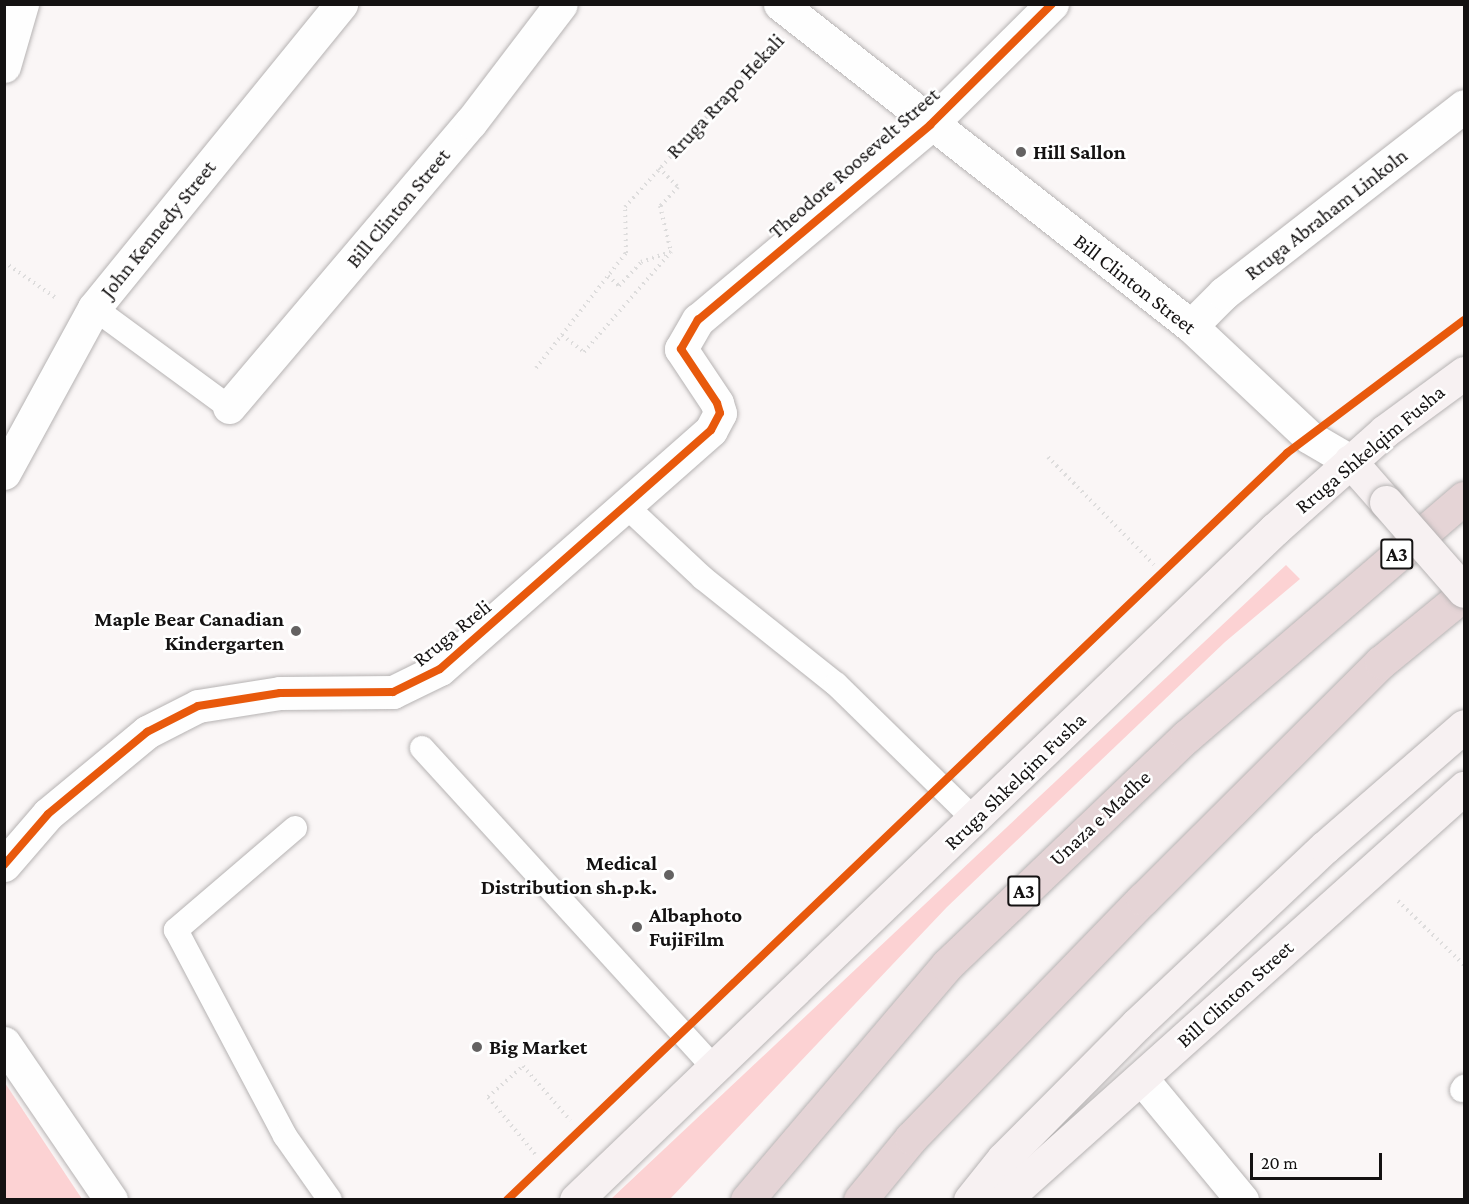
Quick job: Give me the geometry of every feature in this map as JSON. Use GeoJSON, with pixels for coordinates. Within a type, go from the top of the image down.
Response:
{"type":"FeatureCollection","features":[{"type":"Feature","properties":{"kind":"highway","name":"Unaza e Madhe"},"geometry":{"type":"LineString","coordinates":[[747,1200],[947,965],[1187,736],[1464,498]]}},
{"type":"Feature","properties":{"kind":"highway"},"geometry":{"type":"LineString","coordinates":[[860,1200],[911,1138],[1143,899],[1381,662],[1464,593]]}},
{"type":"Feature","properties":{"kind":"main road","name":"Rruga Shkelqim Fusha"},"geometry":{"type":"LineString","coordinates":[[576,1200],[1350,461],[1464,373]]}},
{"type":"Feature","properties":{"kind":"main road","name":"Bill Clinton Street"},"geometry":{"type":"LineString","coordinates":[[1350,461],[1464,593]]}},
{"type":"Feature","properties":{"kind":"main road"},"geometry":{"type":"LineString","coordinates":[[970,1200],[1003,1159],[1137,1024],[1325,847],[1464,726]]}},
{"type":"Feature","properties":{"kind":"main road","name":"Bill Clinton Street"},"geometry":{"type":"LineString","coordinates":[[1004,1200],[1142,1079],[1464,788]]}},
{"type":"Feature","properties":{"kind":"street"},"geometry":{"type":"LineString","coordinates":[[4,66],[22,4]]}},
{"type":"Feature","properties":{"kind":"street","name":"John Kennedy Street"},"geometry":{"type":"LineString","coordinates":[[4,472],[94,308],[341,4]]}},
{"type":"Feature","properties":{"kind":"street","name":"Bill Clinton Street"},"geometry":{"type":"LineString","coordinates":[[229,407],[471,122],[561,4]]}},
{"type":"Feature","properties":{"kind":"street","name":"Theodore Roosevelt Street"},"geometry":{"type":"LineString","coordinates":[[681,349],[683,339],[719,300],[930,125],[1052,4]]}},
{"type":"Feature","properties":{"kind":"street","name":"Bill Clinton Street"},"geometry":{"type":"LineString","coordinates":[[796,9],[930,125],[1191,326],[1282,414],[1350,461]]}},
{"type":"Feature","properties":{"kind":"street","name":"Rruga Abraham Linkoln"},"geometry":{"type":"LineString","coordinates":[[1191,326],[1224,293],[1464,106]]}},
{"type":"Feature","properties":{"kind":"street","name":"Rruga Rreli"},"geometry":{"type":"LineString","coordinates":[[4,865],[48,814],[147,732],[198,706],[280,693],[393,692],[422,680],[627,507],[717,422],[717,403],[681,349]]}},
{"type":"Feature","properties":{"kind":"street"},"geometry":{"type":"LineString","coordinates":[[4,1043],[111,1200]]}},
{"type":"Feature","properties":{"kind":"street"},"geometry":{"type":"LineString","coordinates":[[1142,1079],[1242,1200]]}},
{"type":"Feature","properties":{"kind":"lane"},"geometry":{"type":"LineString","coordinates":[[94,308],[229,407]]}},
{"type":"Feature","properties":{"kind":"lane"},"geometry":{"type":"LineString","coordinates":[[627,507],[703,578],[836,684],[975,820]]}},
{"type":"Feature","properties":{"kind":"lane"},"geometry":{"type":"LineString","coordinates":[[422,748],[714,1068]]}},
{"type":"Feature","properties":{"kind":"lane"},"geometry":{"type":"LineString","coordinates":[[295,828],[176,930],[285,1136],[330,1200]]}},
{"type":"Feature","properties":{"kind":"path"},"geometry":{"type":"LineString","coordinates":[[658,168],[678,188],[660,206],[671,252]]}},
{"type":"Feature","properties":{"kind":"path"},"geometry":{"type":"LineString","coordinates":[[608,276],[619,286],[641,262],[671,252]]}},
{"type":"Feature","properties":{"kind":"path"},"geometry":{"type":"LineString","coordinates":[[562,335],[584,352],[671,252]]}},
{"type":"Feature","properties":{"kind":"path"},"geometry":{"type":"LineString","coordinates":[[4,262],[62,302],[94,308]]}},
{"type":"Feature","properties":{"kind":"path"},"geometry":{"type":"LineString","coordinates":[[1048,457],[1154,565]]}},
{"type":"Feature","properties":{"kind":"path"},"geometry":{"type":"LineString","coordinates":[[1391,894],[1464,965]]}},
{"type":"Feature","properties":{"kind":"path"},"geometry":{"type":"LineString","coordinates":[[535,1154],[488,1096],[523,1066],[570,1120]]}},
{"type":"Feature","properties":{"kind":"shaded area"},"geometry":{"type":"Polygon","coordinates":[[[1286,565],[1300,579],[1225,642],[947,907],[670,1199],[611,1199],[1286,565]]]}},
{"type":"Feature","properties":{"kind":"shaded area"},"geometry":{"type":"Polygon","coordinates":[[[5,1083],[82,1199],[5,1199],[5,1083]]]}},
{"type":"Feature","properties":{"kind":"cycle path"},"geometry":{"type":"LineString","coordinates":[[4,865],[48,814],[147,732],[198,706],[280,693],[393,692],[440,669],[711,430],[720,413],[717,403],[681,349],[698,320],[930,125],[1052,4]]}},
{"type":"Feature","properties":{"kind":"cycle path"},"geometry":{"type":"LineString","coordinates":[[507,1200],[1287,453],[1464,320]]}},
{"type":"Feature","properties":{"kind":"place","name":"Hill Sallon"},"geometry":{"type":"Point","coordinates":[1021,152]}},
{"type":"Feature","properties":{"kind":"place","name":"Maple Bear Canadian Kindergarten"},"geometry":{"type":"Point","coordinates":[296,631]}},
{"type":"Feature","properties":{"kind":"place","name":"Medical Distribution sh.p.k."},"geometry":{"type":"Point","coordinates":[669,875]}},
{"type":"Feature","properties":{"kind":"place","name":"Albaphoto FujiFilm"},"geometry":{"type":"Point","coordinates":[637,927]}},
{"type":"Feature","properties":{"kind":"place","name":"Big Market"},"geometry":{"type":"Point","coordinates":[477,1047]}}]}
